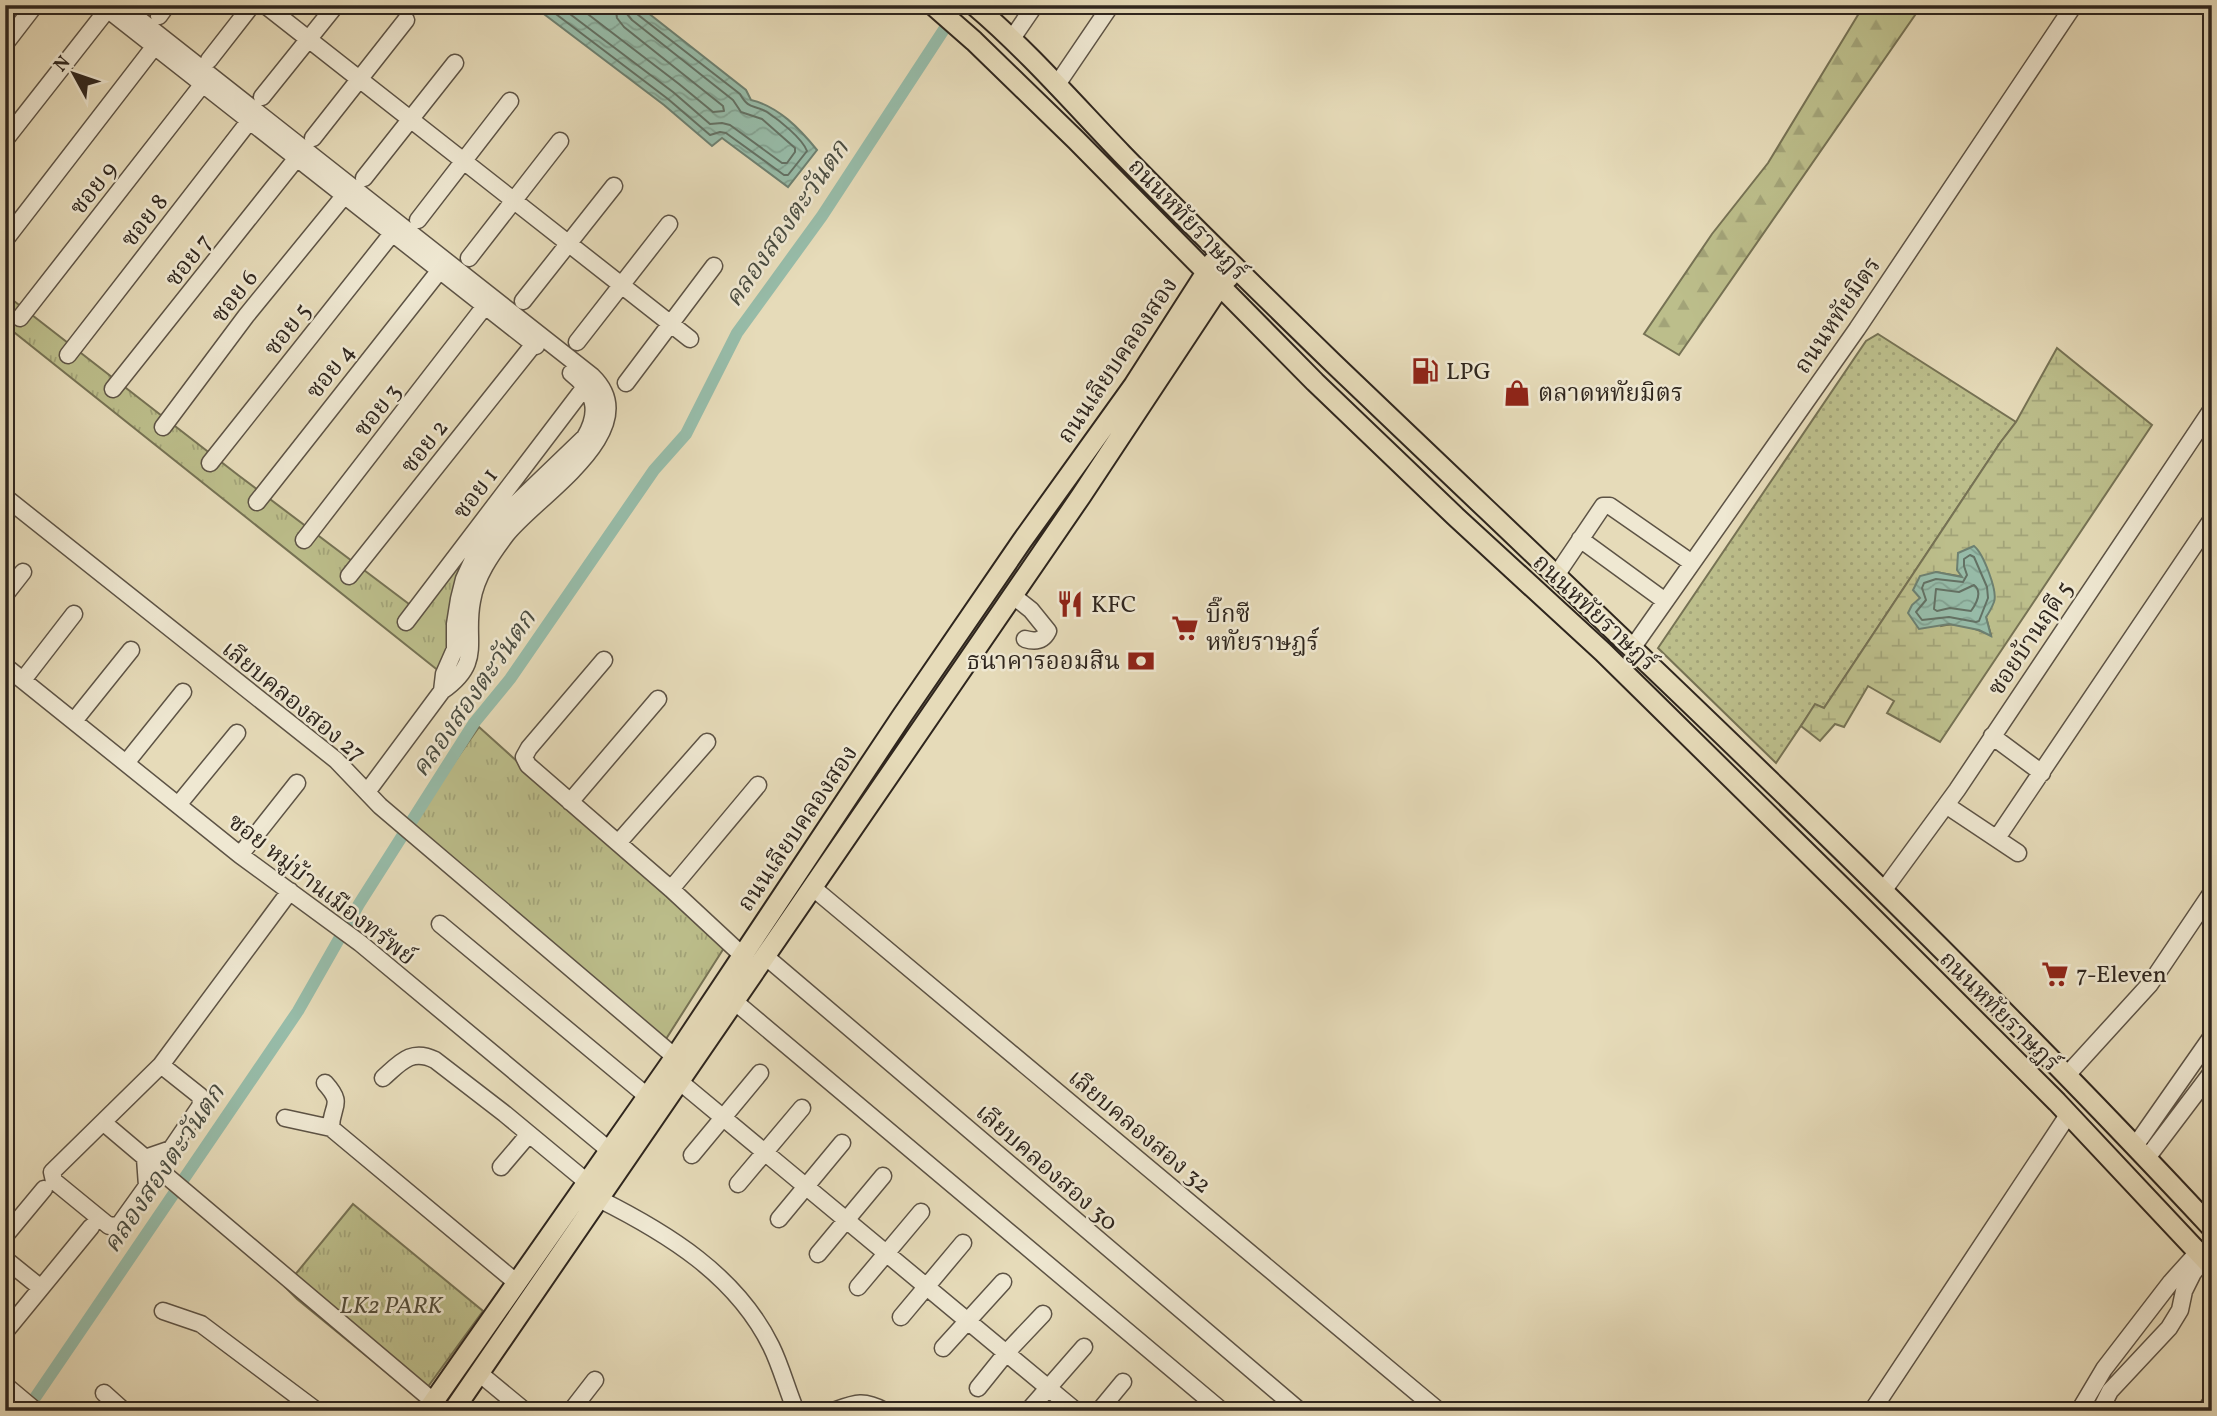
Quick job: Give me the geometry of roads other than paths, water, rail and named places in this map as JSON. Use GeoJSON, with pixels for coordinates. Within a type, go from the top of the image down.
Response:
{"type":"FeatureCollection","features":[{"type":"Feature","properties":{"kind":"main road","name":"ถนนหทัยราษฎร์"},"geometry":{"type":"LineString","coordinates":[[933,5],[974,41],[1206,271],[1242,311],[1455,517],[1618,666],[2068,1115],[2205,1259]]}},
{"type":"Feature","properties":{"kind":"main road","name":"ถนนหทัยราษฎร์"},"geometry":{"type":"LineString","coordinates":[[974,5],[1220,253],[1633,647],[1883,891],[2067,1075],[2212,1228]]}},
{"type":"Feature","properties":{"kind":"main road","name":"ถนนเลียบคลองสอง"},"geometry":{"type":"LineString","coordinates":[[430,1406],[675,1056],[902,716],[1021,541],[1134,385],[1220,253]]}},
{"type":"Feature","properties":{"kind":"main road"},"geometry":{"type":"LineString","coordinates":[[1190,299],[1194,281],[1192,257]]}},
{"type":"Feature","properties":{"kind":"main road","name":"ถนนเลียบคลองสอง"},"geometry":{"type":"LineString","coordinates":[[453,1411],[922,728],[1220,286],[1236,268]]}},
{"type":"Feature","properties":{"kind":"main road"},"geometry":{"type":"LineString","coordinates":[[1200,319],[1226,309],[1242,311]]}},
{"type":"Feature","properties":{"kind":"main road"},"geometry":{"type":"LineString","coordinates":[[1618,666],[1633,647]]}},
{"type":"Feature","properties":{"kind":"main road"},"geometry":{"type":"LineString","coordinates":[[902,716],[922,728]]}},
{"type":"Feature","properties":{"kind":"street"},"geometry":{"type":"LineString","coordinates":[[5,44],[35,5]]}},
{"type":"Feature","properties":{"kind":"street"},"geometry":{"type":"LineString","coordinates":[[209,60],[252,5]]}},
{"type":"Feature","properties":{"kind":"street"},"geometry":{"type":"LineString","coordinates":[[265,5],[690,339]]}},
{"type":"Feature","properties":{"kind":"street"},"geometry":{"type":"LineString","coordinates":[[262,97],[336,5]]}},
{"type":"Feature","properties":{"kind":"street"},"geometry":{"type":"LineString","coordinates":[[1011,40],[1035,5]]}},
{"type":"Feature","properties":{"kind":"street"},"geometry":{"type":"LineString","coordinates":[[1056,86],[1111,5]]}},
{"type":"Feature","properties":{"kind":"street","name":"ถนนหทัยมิตร"},"geometry":{"type":"LineString","coordinates":[[1633,647],[1857,329],[2074,5]]}},
{"type":"Feature","properties":{"kind":"street"},"geometry":{"type":"LineString","coordinates":[[110,6],[154,47],[202,85],[252,117],[296,159],[344,196],[395,228],[440,270],[587,387],[594,403],[593,420],[585,437],[509,511],[475,555],[464,579],[465,600],[455,624],[455,649],[444,674],[442,691],[367,792]]}},
{"type":"Feature","properties":{"kind":"street"},"geometry":{"type":"LineString","coordinates":[[110,6],[395,228],[592,376],[600,386],[607,408],[603,433],[576,468],[509,511]]}},
{"type":"Feature","properties":{"kind":"street"},"geometry":{"type":"LineString","coordinates":[[5,140],[110,6]]}},
{"type":"Feature","properties":{"kind":"street"},"geometry":{"type":"LineString","coordinates":[[313,138],[406,20]]}},
{"type":"Feature","properties":{"kind":"street"},"geometry":{"type":"LineString","coordinates":[[5,240],[154,47]]}},
{"type":"Feature","properties":{"kind":"street"},"geometry":{"type":"LineString","coordinates":[[364,178],[455,63]]}},
{"type":"Feature","properties":{"kind":"street","name":"ซอย 9"},"geometry":{"type":"LineString","coordinates":[[20,318],[202,85]]}},
{"type":"Feature","properties":{"kind":"street"},"geometry":{"type":"LineString","coordinates":[[418,220],[510,101]]}},
{"type":"Feature","properties":{"kind":"street","name":"ซอย 8"},"geometry":{"type":"LineString","coordinates":[[68,355],[252,117]]}},
{"type":"Feature","properties":{"kind":"street"},"geometry":{"type":"LineString","coordinates":[[469,258],[560,141]]}},
{"type":"Feature","properties":{"kind":"street","name":"ซอย 7"},"geometry":{"type":"LineString","coordinates":[[113,389],[296,159]]}},
{"type":"Feature","properties":{"kind":"street"},"geometry":{"type":"LineString","coordinates":[[523,301],[614,186]]}},
{"type":"Feature","properties":{"kind":"street","name":"ซอย 6"},"geometry":{"type":"LineString","coordinates":[[163,427],[246,316],[344,196]]}},
{"type":"Feature","properties":{"kind":"street"},"geometry":{"type":"LineString","coordinates":[[577,342],[668,224]]}},
{"type":"Feature","properties":{"kind":"street","name":"ซอย 5"},"geometry":{"type":"LineString","coordinates":[[210,463],[395,228]]}},
{"type":"Feature","properties":{"kind":"street"},"geometry":{"type":"LineString","coordinates":[[626,383],[672,325],[713,266]]}},
{"type":"Feature","properties":{"kind":"street","name":"ซอย 4"},"geometry":{"type":"LineString","coordinates":[[257,502],[440,270]]}},
{"type":"Feature","properties":{"kind":"street","name":"ซอย 3"},"geometry":{"type":"LineString","coordinates":[[304,540],[485,306]]}},
{"type":"Feature","properties":{"kind":"street","name":"ซอย 2"},"geometry":{"type":"LineString","coordinates":[[349,576],[534,344]]}},
{"type":"Feature","properties":{"kind":"street","name":"ซอย 1"},"geometry":{"type":"LineString","coordinates":[[406,622],[509,511],[581,392]]}},
{"type":"Feature","properties":{"kind":"street","name":"ซอยบ้านฤดี 5"},"geometry":{"type":"LineString","coordinates":[[1883,891],[1946,805],[2206,430],[2212,409]]}},
{"type":"Feature","properties":{"kind":"street","name":"เลียบคลองสอง 27"},"geometry":{"type":"LineString","coordinates":[[5,497],[336,760],[367,792],[593,989],[675,1056]]}},
{"type":"Feature","properties":{"kind":"street"},"geometry":{"type":"LineString","coordinates":[[1557,574],[1602,506],[1611,506],[1692,563]]}},
{"type":"Feature","properties":{"kind":"street"},"geometry":{"type":"LineString","coordinates":[[1997,838],[2212,519]]}},
{"type":"Feature","properties":{"kind":"street"},"geometry":{"type":"LineString","coordinates":[[1580,539],[1665,601]]}},
{"type":"Feature","properties":{"kind":"street"},"geometry":{"type":"LineString","coordinates":[[5,595],[23,572]]}},
{"type":"Feature","properties":{"kind":"street"},"geometry":{"type":"LineString","coordinates":[[1012,595],[1031,610],[1048,631],[1034,642],[1025,639]]}},
{"type":"Feature","properties":{"kind":"street"},"geometry":{"type":"LineString","coordinates":[[23,680],[74,614]]}},
{"type":"Feature","properties":{"kind":"street"},"geometry":{"type":"LineString","coordinates":[[74,721],[131,650]]}},
{"type":"Feature","properties":{"kind":"street"},"geometry":{"type":"LineString","coordinates":[[604,660],[524,757],[528,765],[671,888],[742,955]]}},
{"type":"Feature","properties":{"kind":"street","name":"ซอย หมู่บ้านเมืองทรัพย์"},"geometry":{"type":"LineString","coordinates":[[5,666],[240,855],[360,943],[609,1150]]}},
{"type":"Feature","properties":{"kind":"street"},"geometry":{"type":"LineString","coordinates":[[126,763],[183,692]]}},
{"type":"Feature","properties":{"kind":"street"},"geometry":{"type":"LineString","coordinates":[[570,802],[658,699]]}},
{"type":"Feature","properties":{"kind":"street"},"geometry":{"type":"LineString","coordinates":[[178,805],[237,733]]}},
{"type":"Feature","properties":{"kind":"street"},"geometry":{"type":"LineString","coordinates":[[1992,736],[2042,773]]}},
{"type":"Feature","properties":{"kind":"street"},"geometry":{"type":"LineString","coordinates":[[618,844],[707,742]]}},
{"type":"Feature","properties":{"kind":"street"},"geometry":{"type":"LineString","coordinates":[[240,855],[297,783]]}},
{"type":"Feature","properties":{"kind":"street"},"geometry":{"type":"LineString","coordinates":[[671,888],[758,785]]}},
{"type":"Feature","properties":{"kind":"street"},"geometry":{"type":"LineString","coordinates":[[1946,805],[2018,853]]}},
{"type":"Feature","properties":{"kind":"street","name":"เลียบคลองสอง 32"},"geometry":{"type":"LineString","coordinates":[[812,887],[1438,1411]]}},
{"type":"Feature","properties":{"kind":"street"},"geometry":{"type":"LineString","coordinates":[[148,1161],[147,1186],[118,1225],[109,1226],[54,1181],[52,1176],[55,1168],[161,1065],[290,891]]}},
{"type":"Feature","properties":{"kind":"street"},"geometry":{"type":"LineString","coordinates":[[2067,1075],[2150,984],[2212,892]]}},
{"type":"Feature","properties":{"kind":"street"},"geometry":{"type":"LineString","coordinates":[[440,924],[647,1096]]}},
{"type":"Feature","properties":{"kind":"street","name":"เลียบคลองสอง 30"},"geometry":{"type":"LineString","coordinates":[[765,956],[1300,1411]]}},
{"type":"Feature","properties":{"kind":"street"},"geometry":{"type":"LineString","coordinates":[[734,1001],[1222,1411]]}},
{"type":"Feature","properties":{"kind":"street"},"geometry":{"type":"LineString","coordinates":[[2141,1152],[2212,1036]]}},
{"type":"Feature","properties":{"kind":"street"},"geometry":{"type":"LineString","coordinates":[[383,1078],[405,1059],[425,1055],[435,1060],[587,1182]]}},
{"type":"Feature","properties":{"kind":"street"},"geometry":{"type":"LineString","coordinates":[[148,1161],[167,1152],[176,1144],[201,1105],[200,1096],[161,1065]]}},
{"type":"Feature","properties":{"kind":"street"},"geometry":{"type":"LineString","coordinates":[[2141,1152],[2212,1072]]}},
{"type":"Feature","properties":{"kind":"street"},"geometry":{"type":"LineString","coordinates":[[692,1156],[760,1073]]}},
{"type":"Feature","properties":{"kind":"street"},"geometry":{"type":"LineString","coordinates":[[679,1081],[1076,1411]]}},
{"type":"Feature","properties":{"kind":"street"},"geometry":{"type":"LineString","coordinates":[[325,1083],[336,1098],[337,1105],[331,1128]]}},
{"type":"Feature","properties":{"kind":"street"},"geometry":{"type":"LineString","coordinates":[[738,1184],[802,1108]]}},
{"type":"Feature","properties":{"kind":"street"},"geometry":{"type":"LineString","coordinates":[[1872,1411],[2068,1115]]}},
{"type":"Feature","properties":{"kind":"street"},"geometry":{"type":"LineString","coordinates":[[285,1118],[331,1128],[517,1283]]}},
{"type":"Feature","properties":{"kind":"street"},"geometry":{"type":"LineString","coordinates":[[104,1123],[430,1406]]}},
{"type":"Feature","properties":{"kind":"street"},"geometry":{"type":"LineString","coordinates":[[501,1167],[529,1134]]}},
{"type":"Feature","properties":{"kind":"street"},"geometry":{"type":"LineString","coordinates":[[779,1219],[842,1143]]}},
{"type":"Feature","properties":{"kind":"street"},"geometry":{"type":"LineString","coordinates":[[818,1254],[883,1176]]}},
{"type":"Feature","properties":{"kind":"street"},"geometry":{"type":"LineString","coordinates":[[5,1236],[44,1189]]}},
{"type":"Feature","properties":{"kind":"street"},"geometry":{"type":"LineString","coordinates":[[599,1199],[645,1222],[689,1252],[710,1268],[729,1288],[753,1316],[771,1347],[796,1411]]}},
{"type":"Feature","properties":{"kind":"street"},"geometry":{"type":"LineString","coordinates":[[858,1287],[921,1212]]}},
{"type":"Feature","properties":{"kind":"street"},"geometry":{"type":"LineString","coordinates":[[5,1332],[91,1227]]}},
{"type":"Feature","properties":{"kind":"street"},"geometry":{"type":"LineString","coordinates":[[901,1317],[963,1243]]}},
{"type":"Feature","properties":{"kind":"street"},"geometry":{"type":"LineString","coordinates":[[5,1259],[41,1288]]}},
{"type":"Feature","properties":{"kind":"street"},"geometry":{"type":"LineString","coordinates":[[2079,1411],[2104,1369],[2177,1286],[2205,1259]]}},
{"type":"Feature","properties":{"kind":"street"},"geometry":{"type":"LineString","coordinates":[[943,1349],[1003,1282]]}},
{"type":"Feature","properties":{"kind":"street"},"geometry":{"type":"LineString","coordinates":[[2099,1411],[2115,1386],[2169,1328],[2180,1310],[2177,1286]]}},
{"type":"Feature","properties":{"kind":"street"},"geometry":{"type":"LineString","coordinates":[[163,1311],[201,1324],[317,1411]]}},
{"type":"Feature","properties":{"kind":"street"},"geometry":{"type":"LineString","coordinates":[[978,1388],[1042,1314]]}},
{"type":"Feature","properties":{"kind":"street"},"geometry":{"type":"LineString","coordinates":[[1028,1411],[1084,1347]]}},
{"type":"Feature","properties":{"kind":"street"},"geometry":{"type":"LineString","coordinates":[[479,1373],[525,1411]]}},
{"type":"Feature","properties":{"kind":"street"},"geometry":{"type":"LineString","coordinates":[[571,1411],[595,1380]]}},
{"type":"Feature","properties":{"kind":"street"},"geometry":{"type":"LineString","coordinates":[[1098,1411],[1123,1382]]}},
{"type":"Feature","properties":{"kind":"street"},"geometry":{"type":"LineString","coordinates":[[10,1389],[36,1411]]}},
{"type":"Feature","properties":{"kind":"street"},"geometry":{"type":"LineString","coordinates":[[104,1393],[124,1411]]}},
{"type":"Feature","properties":{"kind":"street"},"geometry":{"type":"LineString","coordinates":[[2205,1411],[2212,1401]]}},
{"type":"Feature","properties":{"kind":"street"},"geometry":{"type":"LineString","coordinates":[[833,1411],[869,1402],[885,1411]]}},
{"type":"Feature","properties":{"kind":"water"},"geometry":{"type":"Polygon","coordinates":[[[532,5],[638,5],[746,90],[751,100],[770,107],[788,119],[817,150],[788,187],[722,138],[712,146],[664,105],[532,5]]]}},
{"type":"Feature","properties":{"kind":"water"},"geometry":{"type":"Polygon","coordinates":[[[1974,546],[1985,564],[1994,590],[1994,602],[1986,617],[1991,636],[1979,630],[1949,624],[1919,629],[1908,613],[1920,598],[1913,590],[1920,576],[1936,572],[1962,577],[1957,570],[1958,553],[1974,546]]]}},
{"type":"Feature","properties":{"kind":"waterway","name":"คลองสองตะวันตก"},"geometry":{"type":"LineString","coordinates":[[26,1411],[298,1011],[359,904],[474,723],[510,679],[654,470],[686,434],[737,333],[822,216],[960,5]]}},
{"type":"Feature","properties":{"kind":"place","name":"LPG"},"geometry":{"type":"Point","coordinates":[1425,371]}},
{"type":"Feature","properties":{"kind":"place","name":"ตลาดหทัยมิตร"},"geometry":{"type":"Point","coordinates":[1517,393]}},
{"type":"Feature","properties":{"kind":"place","name":"KFC"},"geometry":{"type":"Point","coordinates":[1070,604]}},
{"type":"Feature","properties":{"kind":"place","name":"บิ๊กซี หทัยราษฎร์"},"geometry":{"type":"Point","coordinates":[1185,628]}},
{"type":"Feature","properties":{"kind":"place","name":"ธนาคารออมสิน"},"geometry":{"type":"Point","coordinates":[1141,661]}},
{"type":"Feature","properties":{"kind":"place","name":"7-Eleven"},"geometry":{"type":"Point","coordinates":[2055,974]}},
{"type":"Feature","properties":{"kind":"park label","name":"LK2 PARK"},"geometry":{"type":"Point","coordinates":[391,1305]}}]}
